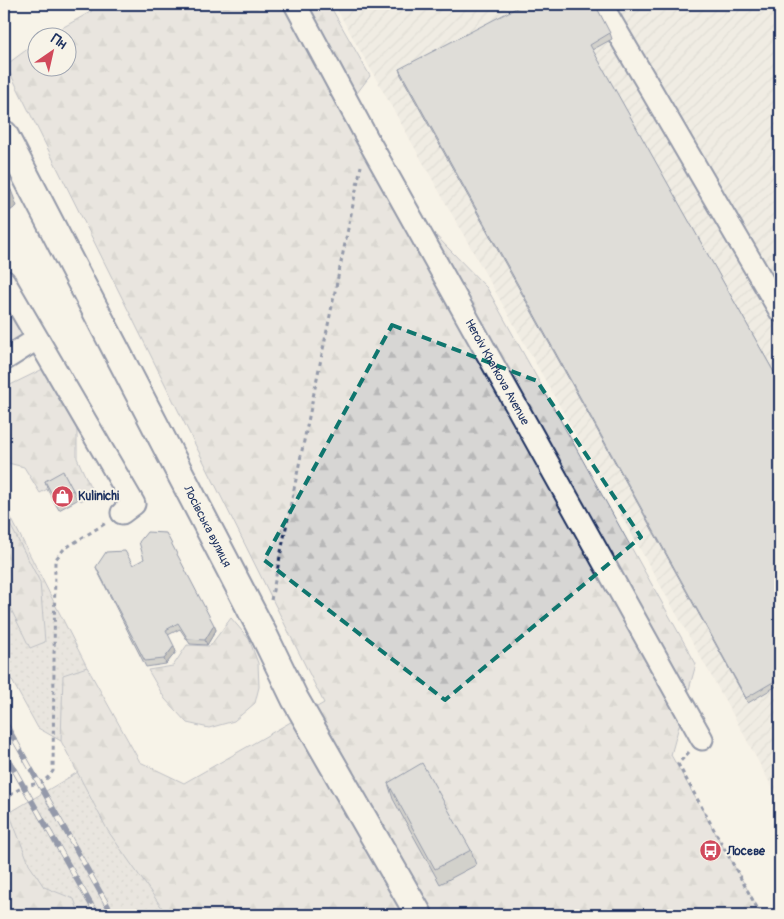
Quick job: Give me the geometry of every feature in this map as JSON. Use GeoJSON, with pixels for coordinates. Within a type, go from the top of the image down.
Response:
{"type":"FeatureCollection","features":[{"type":"Feature","properties":{"kind":"main road","name":"Лосівська вулиця"},"geometry":{"type":"LineString","coordinates":[[4,134],[264,635],[295,699],[419,915]]}},
{"type":"Feature","properties":{"kind":"street","name":"Heroiv Kharkova Avenue"},"geometry":{"type":"LineString","coordinates":[[295,4],[367,138],[702,739]]}},
{"type":"Feature","properties":{"kind":"street"},"geometry":{"type":"LineString","coordinates":[[601,4],[780,311]]}},
{"type":"Feature","properties":{"kind":"street"},"geometry":{"type":"LineString","coordinates":[[4,281],[134,504],[122,513]]}},
{"type":"Feature","properties":{"kind":"street"},"geometry":{"type":"LineString","coordinates":[[4,360],[38,339]]}},
{"type":"Feature","properties":{"kind":"path"},"geometry":{"type":"LineString","coordinates":[[264,635],[367,138]]}},
{"type":"Feature","properties":{"kind":"path"},"geometry":{"type":"LineString","coordinates":[[4,801],[24,787],[39,784],[49,777],[53,771],[55,560],[64,549],[122,513]]}},
{"type":"Feature","properties":{"kind":"path"},"geometry":{"type":"LineString","coordinates":[[702,739],[678,764],[761,915]]}},
{"type":"Feature","properties":{"kind":"highlighted area"},"geometry":{"type":"Polygon","coordinates":[[[392,325],[537,381],[641,537],[445,700],[264,560],[392,325]]]}},
{"type":"Feature","properties":{"kind":"shaded area"},"geometry":{"type":"Polygon","coordinates":[[[334,4],[780,4],[780,802],[736,720],[334,4]]]}},
{"type":"Feature","properties":{"kind":"green space"},"geometry":{"type":"Polygon","coordinates":[[[88,4],[329,4],[370,76],[344,110],[379,177],[487,288],[696,664],[671,755],[762,915],[167,915],[108,831],[61,741],[63,675],[87,667],[140,762],[184,783],[324,703],[6,65],[28,49],[28,78],[78,78],[78,28],[62,28],[92,11],[88,4]]]}},
{"type":"Feature","properties":{"kind":"green space"},"geometry":{"type":"Polygon","coordinates":[[[4,281],[26,319],[18,352],[4,360],[4,281]]]}},
{"type":"Feature","properties":{"kind":"green space"},"geometry":{"type":"Polygon","coordinates":[[[45,368],[77,421],[77,458],[93,493],[81,501],[66,479],[40,493],[24,467],[4,462],[4,388],[45,368]]]}},
{"type":"Feature","properties":{"kind":"green space"},"geometry":{"type":"Polygon","coordinates":[[[4,504],[87,667],[61,741],[38,728],[4,666],[4,504]]]}},
{"type":"Feature","properties":{"kind":"green space"},"geometry":{"type":"Polygon","coordinates":[[[4,513],[40,582],[45,642],[30,648],[4,595],[4,513]]]}},
{"type":"Feature","properties":{"kind":"green space"},"geometry":{"type":"Polygon","coordinates":[[[231,618],[249,639],[258,663],[259,687],[255,703],[234,721],[209,728],[187,723],[165,699],[148,670],[173,666],[187,645],[210,646],[231,618]]]}},
{"type":"Feature","properties":{"kind":"green space"},"geometry":{"type":"Polygon","coordinates":[[[78,772],[173,915],[36,915],[4,857],[4,801],[9,813],[78,772]]]}},
{"type":"Feature","properties":{"kind":"green space"},"geometry":{"type":"Polygon","coordinates":[[[4,805],[30,866],[44,887],[74,899],[80,915],[10,915],[4,905],[4,805]]]}},
{"type":"Feature","properties":{"kind":"building"},"geometry":{"type":"Polygon","coordinates":[[[524,4],[595,4],[610,33],[590,45],[780,383],[780,678],[746,698],[399,69],[524,4]]]}},
{"type":"Feature","properties":{"kind":"building"},"geometry":{"type":"Polygon","coordinates":[[[4,178],[11,190],[4,195],[4,178]]]}},
{"type":"Feature","properties":{"kind":"building"},"geometry":{"type":"Polygon","coordinates":[[[63,471],[73,490],[55,500],[45,481],[63,471]]]}},
{"type":"Feature","properties":{"kind":"building"},"geometry":{"type":"Polygon","coordinates":[[[147,532],[166,533],[214,625],[205,640],[188,639],[178,623],[166,630],[174,646],[164,659],[145,661],[96,567],[106,552],[125,551],[133,565],[144,559],[139,542],[147,532]]]}},
{"type":"Feature","properties":{"kind":"building"},"geometry":{"type":"Polygon","coordinates":[[[422,763],[471,850],[435,869],[388,783],[422,763]]]}},
{"type":"Feature","properties":{"kind":"railway"},"geometry":{"type":"LineString","coordinates":[[4,721],[113,915]]}},
{"type":"Feature","properties":{"kind":"railway"},"geometry":{"type":"LineString","coordinates":[[4,752],[97,915]]}},
{"type":"Feature","properties":{"kind":"place","name":"Kulinichi"},"geometry":{"type":"Point","coordinates":[62,496]}},
{"type":"Feature","properties":{"kind":"place","name":"Лосєве"},"geometry":{"type":"Point","coordinates":[711,851]}}]}
